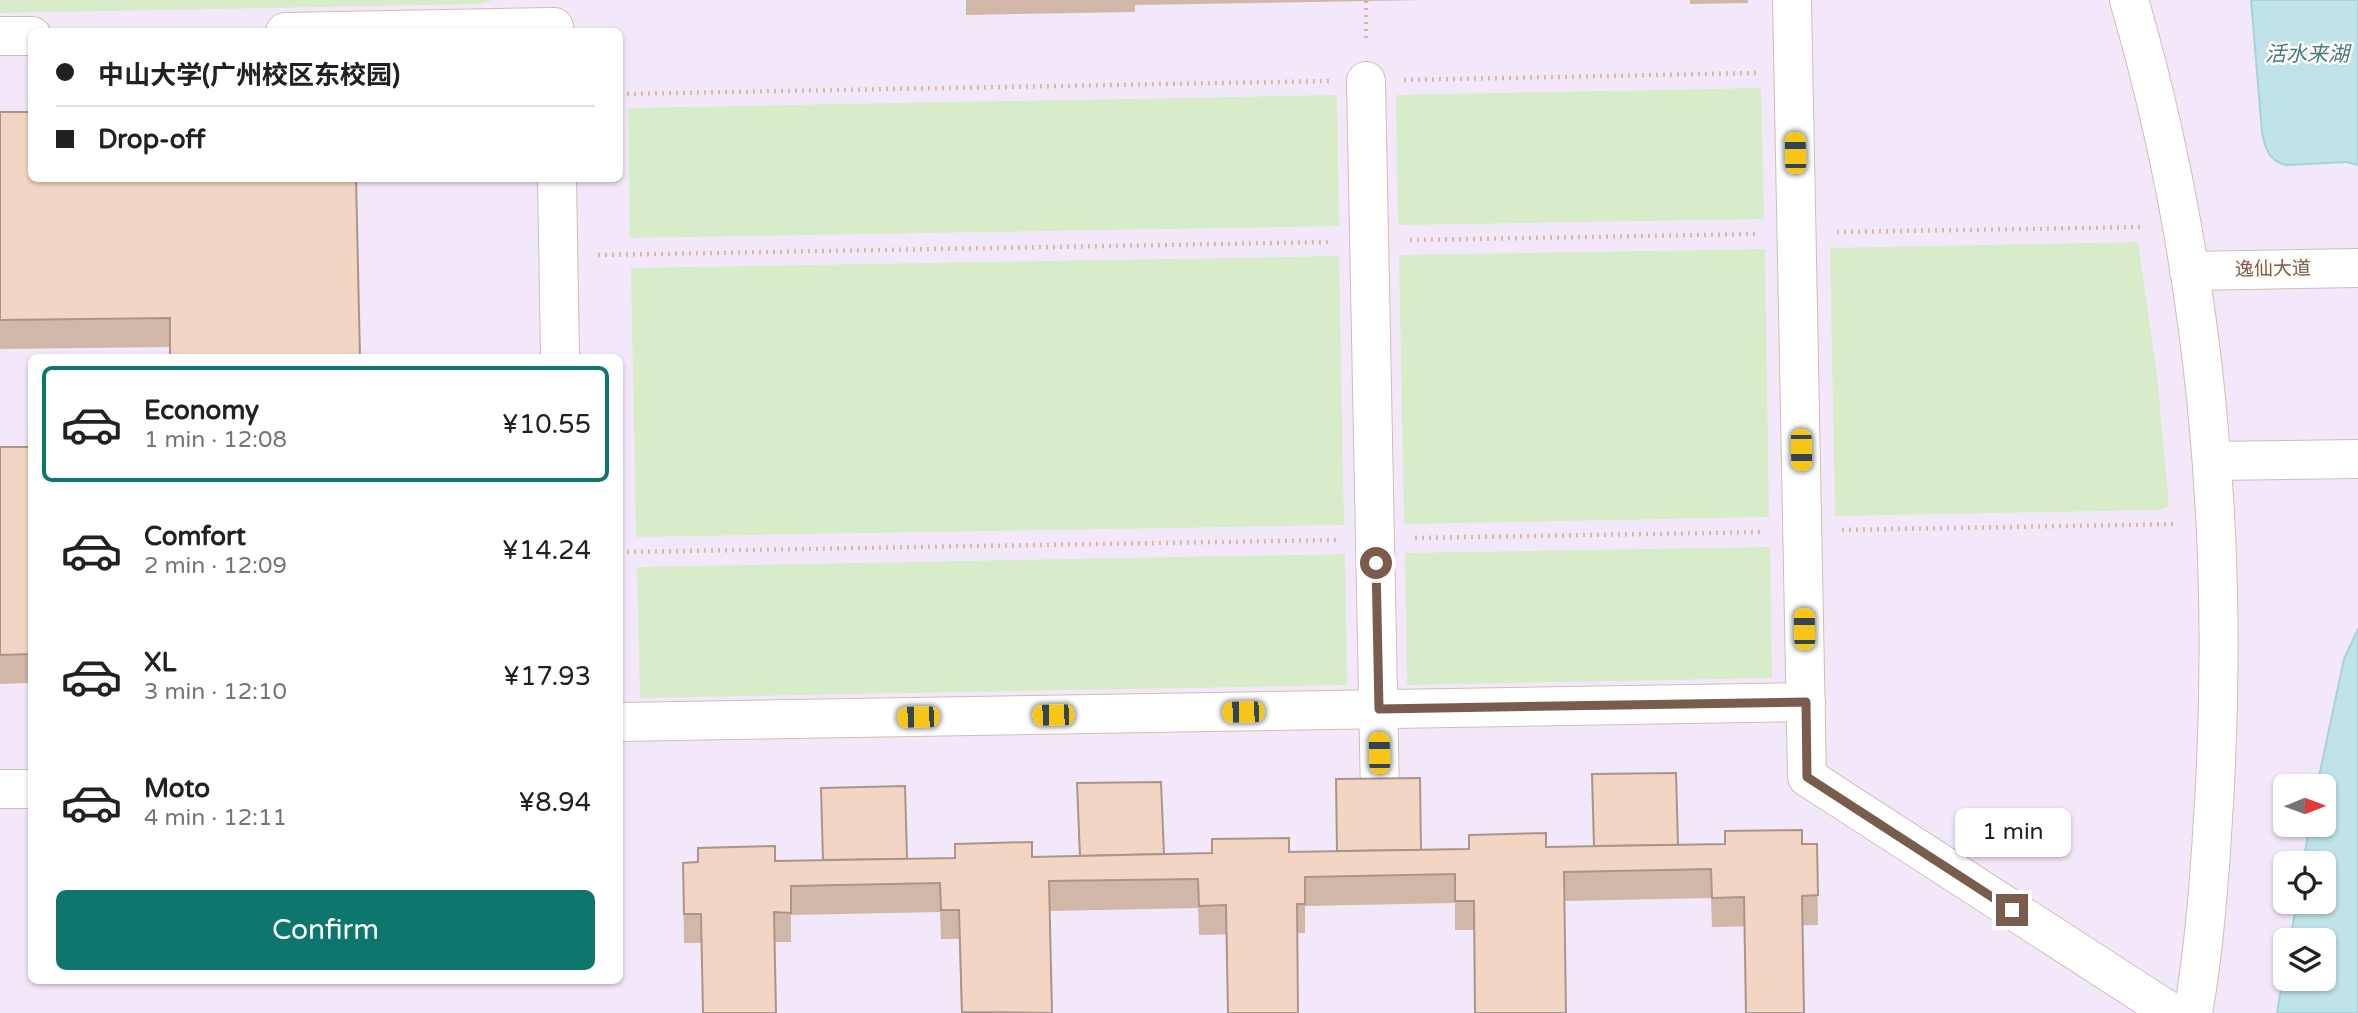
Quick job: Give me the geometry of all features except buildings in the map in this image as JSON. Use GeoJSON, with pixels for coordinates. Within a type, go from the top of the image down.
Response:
{"type":"FeatureCollection","features":[{"type":"Feature","properties":{"kind":"lane"},"geometry":{"type":"LineString","coordinates":[[1792,0],[1807,777],[2172,1013]]}},
{"type":"Feature","properties":{"kind":"lane"},"geometry":{"type":"LineString","coordinates":[[2129,0],[2165,149],[2189,271],[2203,359],[2213,461],[2218,582],[2219,713],[2211,847],[2193,1013]]}},
{"type":"Feature","properties":{"kind":"lane"},"geometry":{"type":"LineString","coordinates":[[500,28],[554,28]]}},
{"type":"Feature","properties":{"kind":"lane"},"geometry":{"type":"LineString","coordinates":[[0,36],[28,36]]}},
{"type":"Feature","properties":{"kind":"lane"},"geometry":{"type":"LineString","coordinates":[[1366,80],[1380,796]]}},
{"type":"Feature","properties":{"kind":"lane"},"geometry":{"type":"LineString","coordinates":[[557,182],[560,354]]}},
{"type":"Feature","properties":{"kind":"lane","name":"逸仙大道"},"geometry":{"type":"LineString","coordinates":[[2189,271],[2358,268]]}},
{"type":"Feature","properties":{"kind":"lane"},"geometry":{"type":"LineString","coordinates":[[2213,461],[2358,459]]}},
{"type":"Feature","properties":{"kind":"lane"},"geometry":{"type":"LineString","coordinates":[[623,722],[1806,702]]}},
{"type":"Feature","properties":{"kind":"lane"},"geometry":{"type":"LineString","coordinates":[[0,789],[28,789]]}},
{"type":"Feature","properties":{"kind":"path"},"geometry":{"type":"LineString","coordinates":[[623,94],[1793,72]]}},
{"type":"Feature","properties":{"kind":"shaded area"},"geometry":{"type":"Polygon","coordinates":[[[0,0],[2358,0],[2358,1013],[0,1013],[0,0]]]}},
{"type":"Feature","properties":{"kind":"green space"},"geometry":{"type":"Polygon","coordinates":[[[0,0],[493,0],[480,4],[0,13],[0,0]]]}},
{"type":"Feature","properties":{"kind":"green space"},"geometry":{"type":"Polygon","coordinates":[[[1761,88],[1764,219],[1398,225],[1396,95],[1761,88]]]}},
{"type":"Feature","properties":{"kind":"green space"},"geometry":{"type":"Polygon","coordinates":[[[1337,95],[1339,226],[630,238],[628,108],[1337,95]]]}},
{"type":"Feature","properties":{"kind":"green space"},"geometry":{"type":"Polygon","coordinates":[[[2138,242],[2157,375],[2169,507],[2158,510],[1835,516],[1830,248],[2138,242]]]}},
{"type":"Feature","properties":{"kind":"green space"},"geometry":{"type":"Polygon","coordinates":[[[1765,249],[1769,517],[1404,524],[1399,255],[1765,249]]]}},
{"type":"Feature","properties":{"kind":"green space"},"geometry":{"type":"Polygon","coordinates":[[[1339,256],[1344,525],[636,537],[631,268],[1339,256]]]}},
{"type":"Feature","properties":{"kind":"green space"},"geometry":{"type":"Polygon","coordinates":[[[1770,547],[1772,678],[1407,685],[1405,553],[1770,547]]]}},
{"type":"Feature","properties":{"kind":"green space"},"geometry":{"type":"Polygon","coordinates":[[[1345,554],[1347,685],[640,698],[637,567],[1345,554]]]}},
{"type":"Feature","properties":{"kind":"water","name":"活水来湖"},"geometry":{"type":"Polygon","coordinates":[[[2251,0],[2358,0],[2358,165],[2347,162],[2287,165],[2276,161],[2269,153],[2262,132],[2251,0]]]}},
{"type":"Feature","properties":{"kind":"water"},"geometry":{"type":"Polygon","coordinates":[[[2358,629],[2358,1013],[2277,1013],[2281,991],[2336,991],[2336,928],[2292,928],[2295,914],[2336,914],[2336,851],[2305,851],[2308,837],[2336,837],[2336,774],[2320,774],[2344,659],[2358,629]]]}},
{"type":"Feature","properties":{"kind":"route"},"geometry":{"type":"LineString","coordinates":[[1376,563],[1379,709],[1806,702],[1807,777],[2012,910]]}}]}
